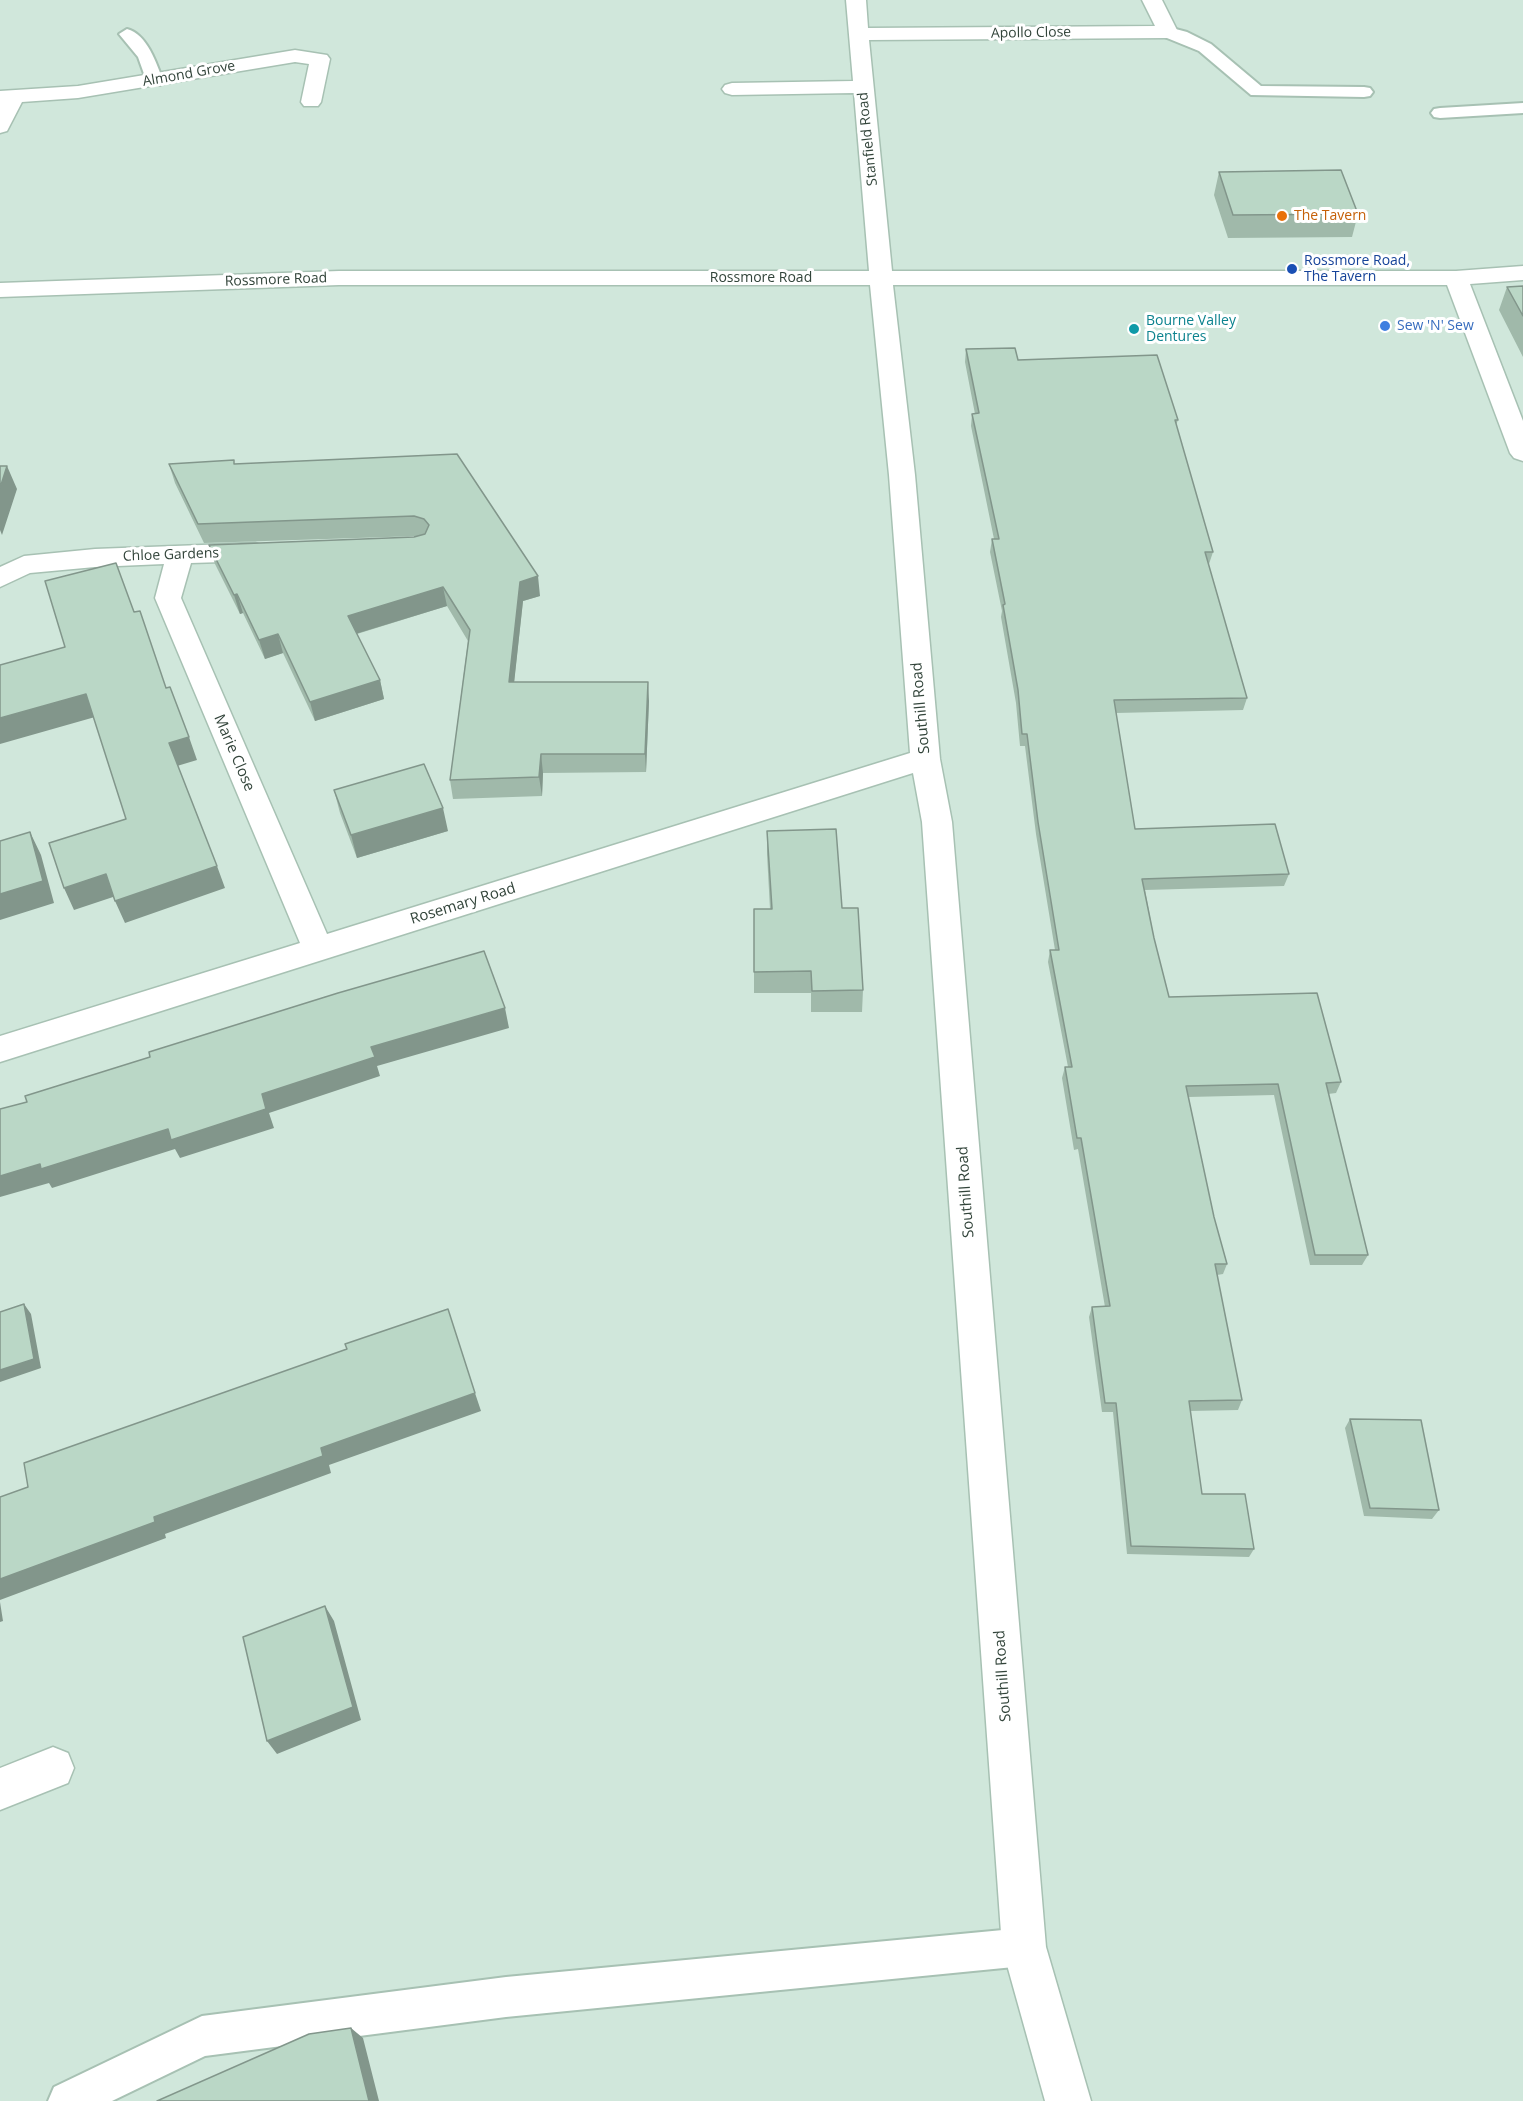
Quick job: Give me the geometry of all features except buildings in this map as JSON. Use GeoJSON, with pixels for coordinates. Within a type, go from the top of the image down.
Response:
{"type":"FeatureCollection","features":[{"type":"Feature","properties":{"kind":"street","name":"Stanfield Road"},"geometry":{"type":"LineString","coordinates":[[855,0],[882,278]]}},
{"type":"Feature","properties":{"kind":"street"},"geometry":{"type":"LineString","coordinates":[[1152,0],[1168,32]]}},
{"type":"Feature","properties":{"kind":"street","name":"Apollo Close"},"geometry":{"type":"LineString","coordinates":[[859,34],[1168,32]]}},
{"type":"Feature","properties":{"kind":"street","name":"Almond Grove"},"geometry":{"type":"LineString","coordinates":[[0,128],[7,97],[78,92],[295,56],[320,59],[311,102]]}},
{"type":"Feature","properties":{"kind":"street"},"geometry":{"type":"LineString","coordinates":[[732,89],[863,87]]}},
{"type":"Feature","properties":{"kind":"street","name":"Rossmore Road"},"geometry":{"type":"LineString","coordinates":[[0,290],[339,278],[1456,278],[1523,273]]}},
{"type":"Feature","properties":{"kind":"street","name":"Southill Road"},"geometry":{"type":"LineString","coordinates":[[882,278],[902,474],[926,759],[937,822],[1024,1947],[1068,2101]]}},
{"type":"Feature","properties":{"kind":"street"},"geometry":{"type":"LineString","coordinates":[[1456,278],[1523,453]]}},
{"type":"Feature","properties":{"kind":"street","name":"Chloe Gardens"},"geometry":{"type":"LineString","coordinates":[[0,578],[24,565],[95,558],[275,551]]}},
{"type":"Feature","properties":{"kind":"street","name":"Marie Close"},"geometry":{"type":"LineString","coordinates":[[180,555],[168,598],[318,949]]}},
{"type":"Feature","properties":{"kind":"street","name":"Rosemary Road"},"geometry":{"type":"LineString","coordinates":[[0,1049],[926,759]]}},
{"type":"Feature","properties":{"kind":"street"},"geometry":{"type":"LineString","coordinates":[[0,1789],[52,1768]]}},
{"type":"Feature","properties":{"kind":"lane"},"geometry":{"type":"LineString","coordinates":[[1168,32],[1188,36],[1204,45],[1257,91],[1364,92]]}},
{"type":"Feature","properties":{"kind":"lane"},"geometry":{"type":"LineString","coordinates":[[127,34],[146,56],[153,81]]}},
{"type":"Feature","properties":{"kind":"lane"},"geometry":{"type":"LineString","coordinates":[[1440,113],[1523,108]]}},
{"type":"Feature","properties":{"kind":"lane"},"geometry":{"type":"LineString","coordinates":[[68,2101],[202,2036],[507,1997],[1024,1947]]}},
{"type":"Feature","properties":{"kind":"shaded area"},"geometry":{"type":"Polygon","coordinates":[[[0,0],[1523,0],[1523,2101],[0,2101],[0,0]]]}},
{"type":"Feature","properties":{"kind":"place","name":"The Tavern"},"geometry":{"type":"Point","coordinates":[1282,216]}},
{"type":"Feature","properties":{"kind":"place","name":"Rossmore Road, The Tavern"},"geometry":{"type":"Point","coordinates":[1292,269]}},
{"type":"Feature","properties":{"kind":"place","name":"Sew 'N' Sew"},"geometry":{"type":"Point","coordinates":[1385,326]}},
{"type":"Feature","properties":{"kind":"place","name":"Bourne Valley Dentures"},"geometry":{"type":"Point","coordinates":[1134,329]}}]}
